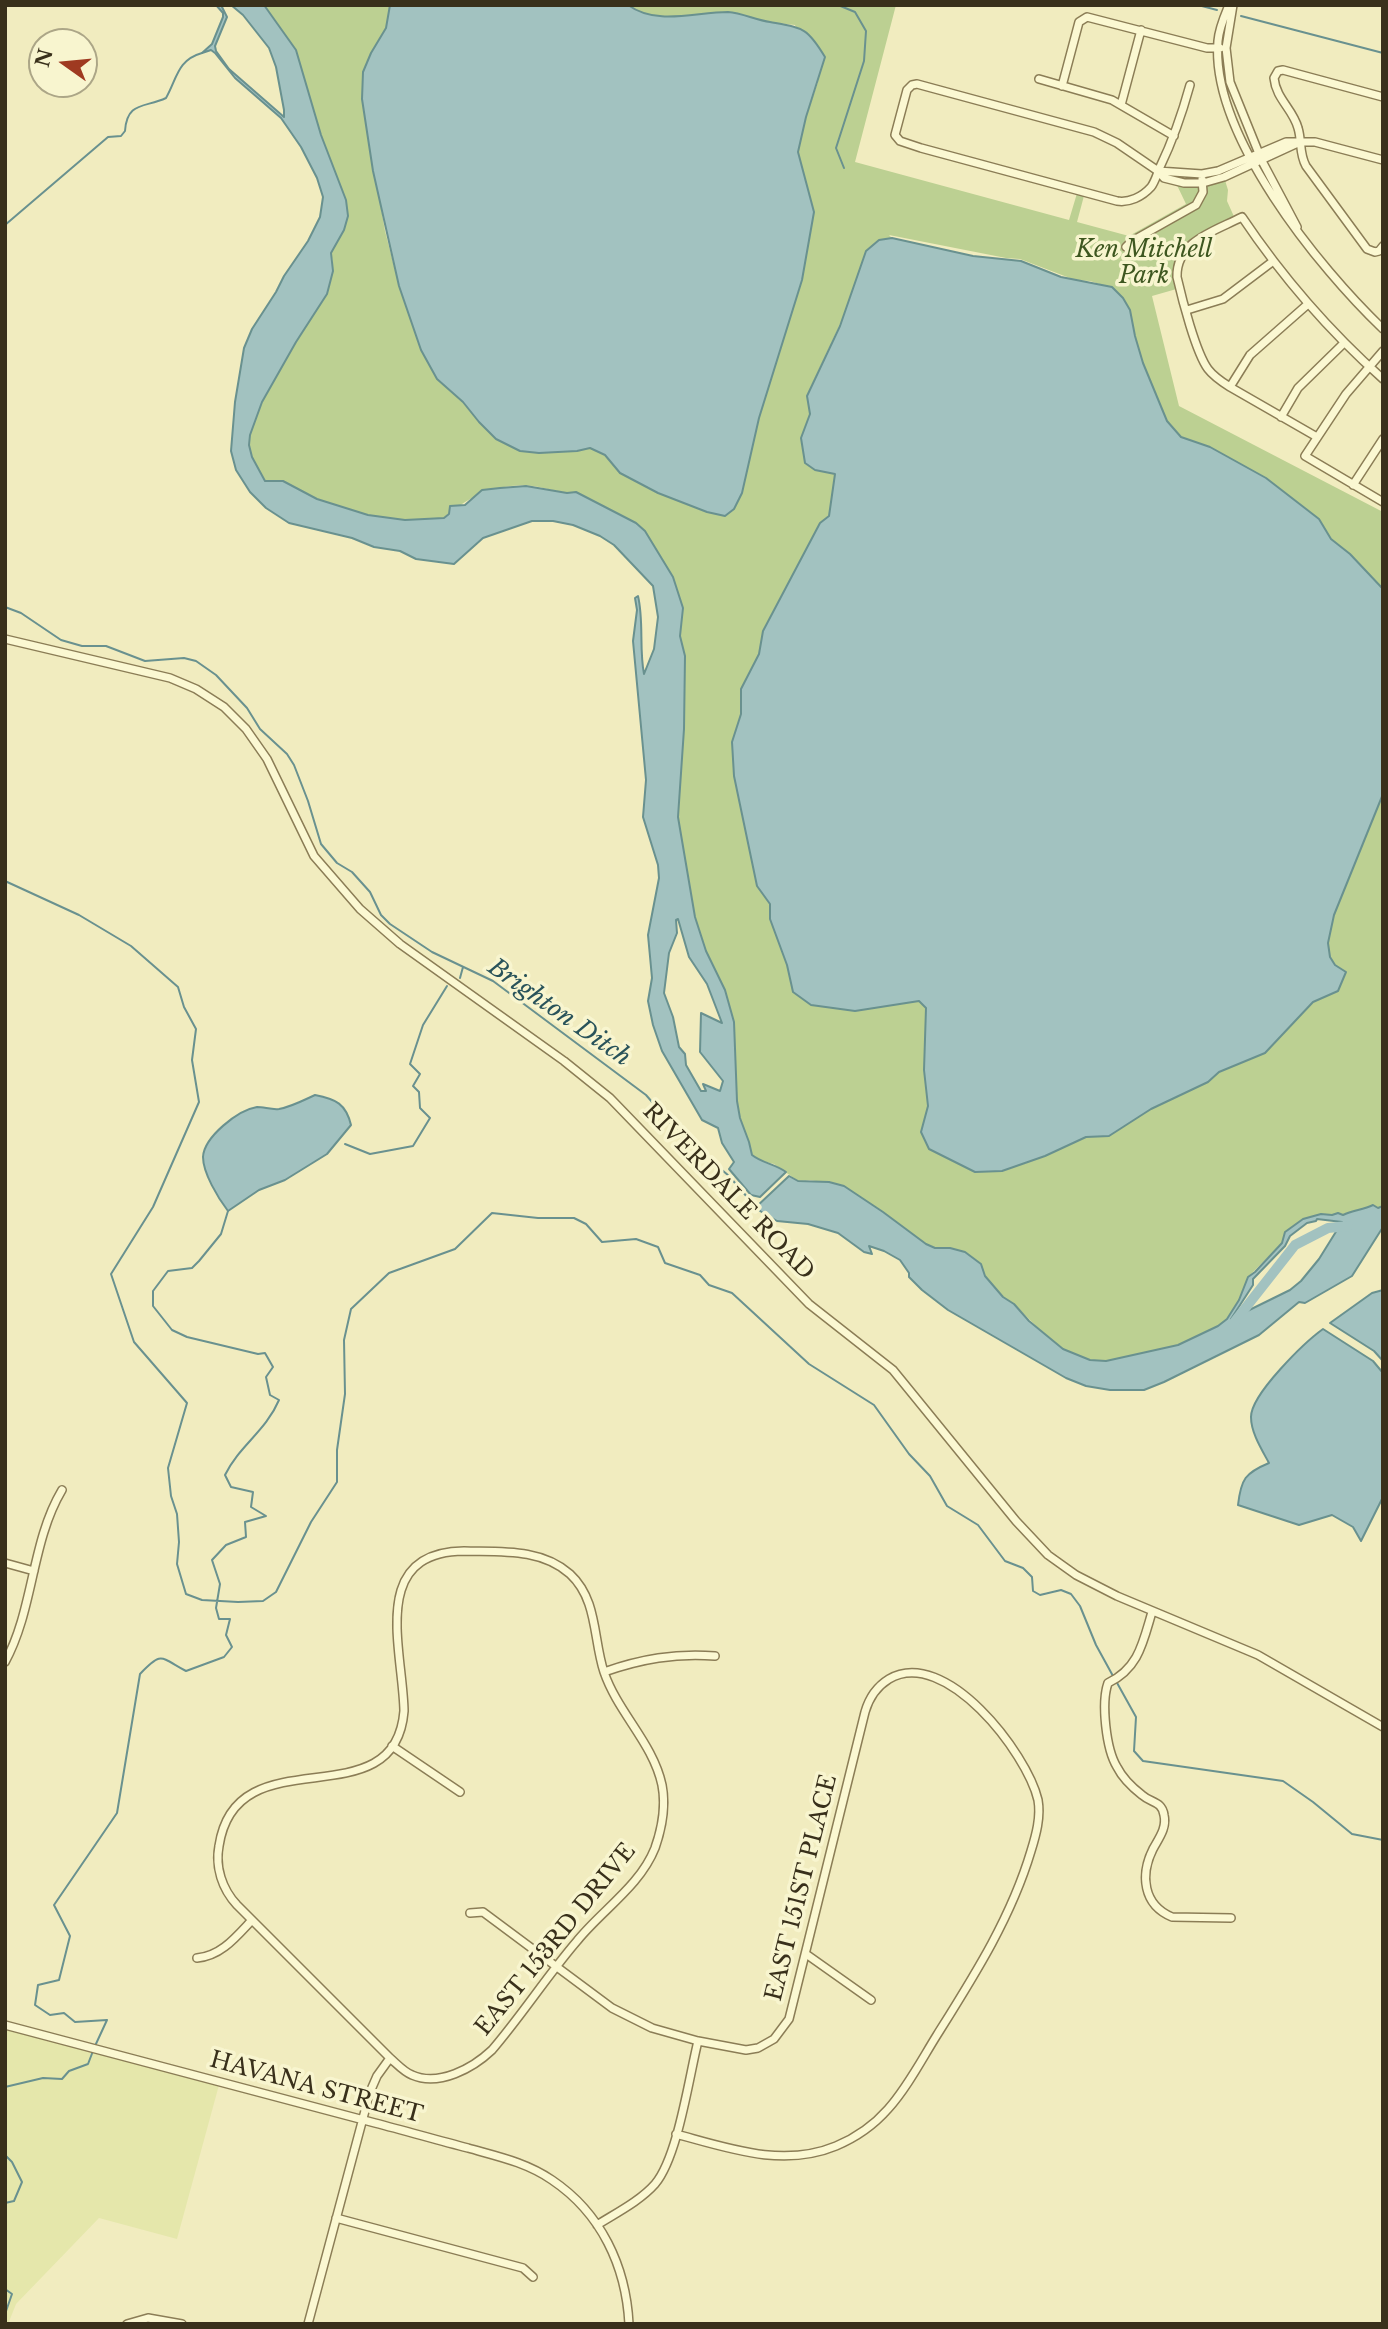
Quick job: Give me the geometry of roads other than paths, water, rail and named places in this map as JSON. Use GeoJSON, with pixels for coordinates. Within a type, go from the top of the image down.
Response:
{"type":"FeatureCollection","features":[{"type":"Feature","properties":{"kind":"street"},"geometry":{"type":"LineString","coordinates":[[1231,5],[1222,48],[1230,82],[1254,154],[1282,213],[1346,292],[1383,329]]}},
{"type":"Feature","properties":{"kind":"street"},"geometry":{"type":"LineString","coordinates":[[1062,86],[1082,19],[1093,17],[1207,48],[1222,48]]}},
{"type":"Feature","properties":{"kind":"street"},"geometry":{"type":"LineString","coordinates":[[1121,105],[1142,30]]}},
{"type":"Feature","properties":{"kind":"street"},"geometry":{"type":"LineString","coordinates":[[1383,97],[1283,70],[1274,70],[1276,88],[1297,126],[1302,160],[1367,249],[1376,256],[1383,246]]}},
{"type":"Feature","properties":{"kind":"street"},"geometry":{"type":"LineString","coordinates":[[1039,79],[1112,100],[1174,136]]}},
{"type":"Feature","properties":{"kind":"street"},"geometry":{"type":"LineString","coordinates":[[1190,85],[1174,136],[1158,171],[1150,188],[1131,200],[1121,201],[914,146],[898,140],[895,132],[907,90],[917,83],[1094,132],[1118,143],[1158,171],[1202,178],[1224,177],[1300,142]]}},
{"type":"Feature","properties":{"kind":"street"},"geometry":{"type":"LineString","coordinates":[[1202,178],[1286,142],[1315,142],[1383,160]]}},
{"type":"Feature","properties":{"kind":"street"},"geometry":{"type":"LineString","coordinates":[[1126,247],[1196,205],[1202,197],[1202,178]]}},
{"type":"Feature","properties":{"kind":"street"},"geometry":{"type":"LineString","coordinates":[[1317,438],[1230,387],[1212,374],[1202,361],[1177,271],[1180,258],[1188,246],[1242,217],[1272,262],[1307,304],[1383,379]]}},
{"type":"Feature","properties":{"kind":"street"},"geometry":{"type":"LineString","coordinates":[[1187,310],[1223,299],[1272,262]]}},
{"type":"Feature","properties":{"kind":"street"},"geometry":{"type":"LineString","coordinates":[[1230,387],[1250,355],[1307,304]]}},
{"type":"Feature","properties":{"kind":"street"},"geometry":{"type":"LineString","coordinates":[[1281,417],[1298,388],[1344,343]]}},
{"type":"Feature","properties":{"kind":"street"},"geometry":{"type":"LineString","coordinates":[[1383,351],[1346,394],[1306,456],[1383,502]]}},
{"type":"Feature","properties":{"kind":"street"},"geometry":{"type":"LineString","coordinates":[[1353,485],[1383,439]]}},
{"type":"Feature","properties":{"kind":"street","name":"RIVERDALE ROAD"},"geometry":{"type":"LineString","coordinates":[[5,639],[170,678],[196,689],[224,707],[246,729],[267,758],[314,856],[372,921],[408,950],[564,1061],[610,1098],[809,1304],[893,1370],[1016,1521],[1048,1555],[1084,1580],[1152,1612],[1258,1656],[1383,1727]]}},
{"type":"Feature","properties":{"kind":"street"},"geometry":{"type":"LineString","coordinates":[[5,1662],[16,1637],[50,1514],[62,1490]]}},
{"type":"Feature","properties":{"kind":"street","name":"EAST 153RD DRIVE"},"geometry":{"type":"LineString","coordinates":[[440,1553],[526,1553],[557,1565],[572,1576],[588,1601],[604,1672],[656,1767],[663,1796],[660,1830],[654,1850],[640,1875],[586,1930],[492,2050],[471,2066],[452,2074],[428,2079],[411,2075],[390,2058],[228,1894],[218,1866],[220,1836],[233,1811],[252,1793],[290,1780],[347,1774],[368,1767],[392,1746],[402,1726],[404,1711],[397,1600],[402,1583],[416,1566],[440,1553]]}},
{"type":"Feature","properties":{"kind":"street"},"geometry":{"type":"LineString","coordinates":[[5,1563],[34,1571]]}},
{"type":"Feature","properties":{"kind":"street"},"geometry":{"type":"LineString","coordinates":[[1152,1612],[1139,1655],[1115,1680],[1108,1683],[1104,1702],[1111,1752],[1116,1767],[1142,1796],[1159,1802],[1164,1811],[1164,1829],[1152,1851],[1146,1875],[1146,1889],[1150,1899],[1163,1914],[1171,1917],[1213,1920],[1231,1918]]}},
{"type":"Feature","properties":{"kind":"street"},"geometry":{"type":"LineString","coordinates":[[604,1672],[634,1661],[667,1656],[715,1656]]}},
{"type":"Feature","properties":{"kind":"street","name":"EAST 151ST PLACE"},"geometry":{"type":"LineString","coordinates":[[471,1913],[484,1912],[627,2017],[652,2028],[698,2041],[746,2050],[758,2048],[774,2039],[789,2019],[867,1705],[877,1688],[895,1676],[908,1673],[929,1676],[968,1698],[1004,1737],[1029,1776],[1038,1802],[1038,1821],[1011,1908],[933,2042],[886,2111],[862,2132],[834,2147],[803,2155],[770,2155],[735,2150],[676,2134]]}},
{"type":"Feature","properties":{"kind":"street"},"geometry":{"type":"LineString","coordinates":[[392,1746],[460,1792]]}},
{"type":"Feature","properties":{"kind":"street"},"geometry":{"type":"LineString","coordinates":[[197,1958],[212,1955],[224,1947],[252,1920]]}},
{"type":"Feature","properties":{"kind":"street"},"geometry":{"type":"LineString","coordinates":[[806,1954],[871,2000]]}},
{"type":"Feature","properties":{"kind":"street","name":"HAVANA STREET"},"geometry":{"type":"LineString","coordinates":[[5,2025],[508,2159],[531,2168],[566,2190],[597,2225],[621,2273],[629,2324]]}},
{"type":"Feature","properties":{"kind":"street"},"geometry":{"type":"LineString","coordinates":[[597,2225],[654,2185],[666,2168],[698,2041]]}},
{"type":"Feature","properties":{"kind":"street"},"geometry":{"type":"LineString","coordinates":[[308,2324],[374,2080],[390,2058]]}},
{"type":"Feature","properties":{"kind":"street"},"geometry":{"type":"LineString","coordinates":[[336,2218],[523,2267],[533,2277]]}},
{"type":"Feature","properties":{"kind":"street"},"geometry":{"type":"LineString","coordinates":[[127,2324],[148,2318],[182,2324]]}},
{"type":"Feature","properties":{"kind":"water"},"geometry":{"type":"Polygon","coordinates":[[[216,5],[221,5],[227,17],[215,46],[216,51],[229,69],[284,117],[276,67],[269,48],[243,15],[231,5],[264,5],[296,50],[321,135],[346,200],[348,216],[344,230],[331,253],[333,271],[327,294],[262,402],[250,435],[252,457],[265,481],[283,481],[317,499],[368,515],[405,520],[444,518],[449,514],[450,506],[465,505],[482,490],[526,486],[576,492],[636,523],[645,531],[673,577],[683,608],[680,636],[685,656],[684,729],[678,817],[695,917],[706,951],[725,990],[734,1022],[737,1101],[752,1155],[786,1172],[760,1197],[751,1195],[729,1169],[734,1162],[722,1143],[718,1128],[702,1120],[662,1051],[648,1001],[652,978],[648,935],[659,878],[658,865],[643,817],[646,780],[633,641],[637,610],[635,598],[638,596],[644,674],[654,649],[658,617],[653,586],[614,545],[573,525],[553,521],[532,521],[483,538],[454,564],[416,559],[400,551],[374,547],[352,538],[289,523],[266,508],[250,492],[236,470],[231,451],[235,402],[244,348],[252,329],[308,241],[320,217],[323,197],[317,178],[301,147],[281,118],[235,78],[215,53],[211,50],[202,53],[212,44],[223,13],[216,5]],[[678,919],[677,933],[669,953],[664,993],[673,1017],[679,1047],[685,1054],[686,1065],[701,1091],[706,1091],[703,1084],[720,1091],[723,1081],[700,1052],[701,1013],[722,1023],[707,984],[689,957],[678,919]]]}},
{"type":"Feature","properties":{"kind":"water"},"geometry":{"type":"Polygon","coordinates":[[[390,5],[628,5],[651,15],[664,16],[728,12],[797,28],[808,34],[819,47],[825,57],[798,152],[814,212],[802,280],[759,418],[742,493],[734,509],[725,516],[658,493],[620,473],[605,455],[590,448],[539,453],[520,451],[496,439],[463,402],[437,379],[421,350],[399,286],[373,171],[362,99],[363,72],[386,28],[390,5]]]}},
{"type":"Feature","properties":{"kind":"water"},"geometry":{"type":"Polygon","coordinates":[[[892,238],[973,256],[1021,261],[1061,277],[1112,287],[1130,310],[1143,363],[1167,421],[1181,437],[1210,447],[1266,478],[1319,519],[1331,539],[1350,554],[1383,589],[1383,794],[1334,915],[1328,943],[1330,957],[1335,965],[1346,972],[1338,991],[1313,1002],[1265,1053],[1219,1072],[1208,1082],[1151,1109],[1109,1136],[1086,1137],[1045,1156],[1002,1171],[975,1172],[929,1149],[921,1132],[928,1106],[924,1070],[926,1008],[919,1001],[855,1011],[811,1005],[793,992],[787,965],[770,919],[770,904],[757,886],[734,776],[732,742],[741,714],[741,689],[759,654],[763,631],[820,523],[829,516],[835,474],[815,470],[805,463],[801,438],[810,414],[807,396],[840,326],[866,251],[879,240],[892,238]]]}},
{"type":"Feature","properties":{"kind":"water"},"geometry":{"type":"Polygon","coordinates":[[[315,1095],[329,1098],[343,1107],[351,1125],[327,1154],[285,1180],[259,1190],[228,1211],[208,1178],[203,1157],[209,1141],[223,1126],[249,1109],[284,1108],[315,1095]]]}},
{"type":"Feature","properties":{"kind":"water"},"geometry":{"type":"Polygon","coordinates":[[[789,1176],[798,1181],[829,1182],[844,1186],[926,1244],[935,1248],[965,1252],[981,1264],[985,1276],[1003,1297],[1063,1349],[1090,1360],[1106,1361],[1178,1345],[1218,1326],[1227,1319],[1239,1300],[1248,1277],[1282,1243],[1285,1232],[1303,1219],[1321,1214],[1343,1215],[1373,1205],[1378,1208],[1383,1206],[1383,1227],[1352,1276],[1305,1303],[1299,1302],[1259,1335],[1144,1390],[1110,1390],[1086,1386],[1066,1378],[948,1310],[909,1277],[900,1260],[884,1251],[869,1246],[872,1254],[864,1252],[838,1233],[808,1224],[777,1221],[755,1208],[789,1176]],[[1317,1219],[1290,1236],[1285,1246],[1253,1279],[1253,1285],[1231,1319],[1290,1290],[1301,1281],[1319,1259],[1342,1222],[1317,1219]]]}},
{"type":"Feature","properties":{"kind":"water"},"geometry":{"type":"Polygon","coordinates":[[[1383,1290],[1383,1361],[1374,1351],[1330,1323],[1372,1293],[1383,1290]]]}},
{"type":"Feature","properties":{"kind":"water"},"geometry":{"type":"Polygon","coordinates":[[[1323,1329],[1373,1361],[1383,1373],[1383,1497],[1361,1541],[1353,1527],[1332,1515],[1299,1525],[1238,1505],[1246,1478],[1254,1470],[1269,1463],[1253,1429],[1253,1407],[1280,1369],[1323,1329]]]}},
{"type":"Feature","properties":{"kind":"waterway"},"geometry":{"type":"LineString","coordinates":[[838,5],[855,12],[866,31],[864,61],[836,148],[844,168]]}},
{"type":"Feature","properties":{"kind":"waterway"},"geometry":{"type":"LineString","coordinates":[[1198,5],[1217,10]]}},
{"type":"Feature","properties":{"kind":"waterway"},"geometry":{"type":"LineString","coordinates":[[1241,16],[1383,53]]}},
{"type":"Feature","properties":{"kind":"waterway"},"geometry":{"type":"LineString","coordinates":[[5,225],[108,137],[121,136],[133,110],[166,98],[183,65],[202,53]]}},
{"type":"Feature","properties":{"kind":"waterway","name":"Brighton Ditch"},"geometry":{"type":"LineString","coordinates":[[5,607],[21,613],[61,640],[82,646],[106,646],[145,661],[184,658],[196,661],[216,675],[247,708],[260,729],[287,754],[308,801],[321,844],[337,863],[352,872],[370,892],[381,915],[390,924],[432,952],[493,981],[646,1095],[679,1133],[729,1176],[758,1207]]}},
{"type":"Feature","properties":{"kind":"waterway"},"geometry":{"type":"LineString","coordinates":[[5,881],[79,915],[131,946],[178,987],[184,1007],[196,1029],[192,1060],[199,1102],[153,1207],[111,1274],[134,1342],[187,1403],[168,1468],[171,1496],[177,1514],[177,1564],[186,1594],[202,1600],[238,1602],[263,1601],[276,1592],[311,1522],[337,1482],[337,1450],[345,1394],[344,1340],[351,1309],[389,1273],[455,1249],[492,1213],[538,1218],[574,1218],[586,1224],[602,1242],[636,1239],[658,1247],[665,1263],[700,1275],[709,1285],[732,1293],[809,1364],[874,1405],[909,1454],[930,1476],[947,1506],[978,1525],[1005,1561],[1023,1568],[1032,1577],[1033,1591],[1040,1595],[1061,1590],[1071,1594],[1080,1606],[1096,1645],[1113,1676]]}},
{"type":"Feature","properties":{"kind":"waterway"},"geometry":{"type":"LineString","coordinates":[[460,978],[463,967]]}},
{"type":"Feature","properties":{"kind":"waterway"},"geometry":{"type":"LineString","coordinates":[[345,1144],[370,1154],[413,1146],[430,1118],[420,1108],[419,1092],[413,1086],[420,1074],[410,1064],[423,1025],[447,986]]}},
{"type":"Feature","properties":{"kind":"waterway"},"geometry":{"type":"LineString","coordinates":[[95,2046],[107,2020],[75,2022],[64,2013],[50,2015],[35,2005],[38,1985],[59,1980],[70,1936],[54,1905],[117,1813],[140,1674],[157,1659],[166,1660],[186,1671],[224,1657],[232,1647],[226,1635],[230,1619],[219,1619],[216,1608],[220,1584],[212,1560],[226,1545],[246,1537],[245,1522],[266,1516],[251,1507],[253,1492],[231,1487],[225,1475],[267,1421],[279,1400],[270,1395],[266,1377],[273,1367],[265,1353],[258,1354],[187,1337],[172,1330],[153,1306],[153,1291],[168,1271],[192,1268],[221,1234],[228,1211]]}},
{"type":"Feature","properties":{"kind":"waterway"},"geometry":{"type":"LineString","coordinates":[[1232,1325],[1295,1245],[1328,1228],[1348,1226]]}},
{"type":"Feature","properties":{"kind":"waterway"},"geometry":{"type":"LineString","coordinates":[[1116,1681],[1136,1717],[1134,1751],[1143,1761],[1283,1781],[1352,1834],[1383,1840]]}},
{"type":"Feature","properties":{"kind":"waterway"},"geometry":{"type":"LineString","coordinates":[[5,2087],[43,2078],[62,2079],[69,2071],[88,2064],[93,2051]]}},
{"type":"Feature","properties":{"kind":"waterway"},"geometry":{"type":"LineString","coordinates":[[5,2155],[12,2162],[22,2182],[14,2201],[5,2203]]}},
{"type":"Feature","properties":{"kind":"waterway"},"geometry":{"type":"LineString","coordinates":[[5,2289],[12,2294],[5,2314]]}},
{"type":"Feature","properties":{"kind":"park label","name":"Ken Mitchell Park"},"geometry":{"type":"Point","coordinates":[1144,264]}}]}
